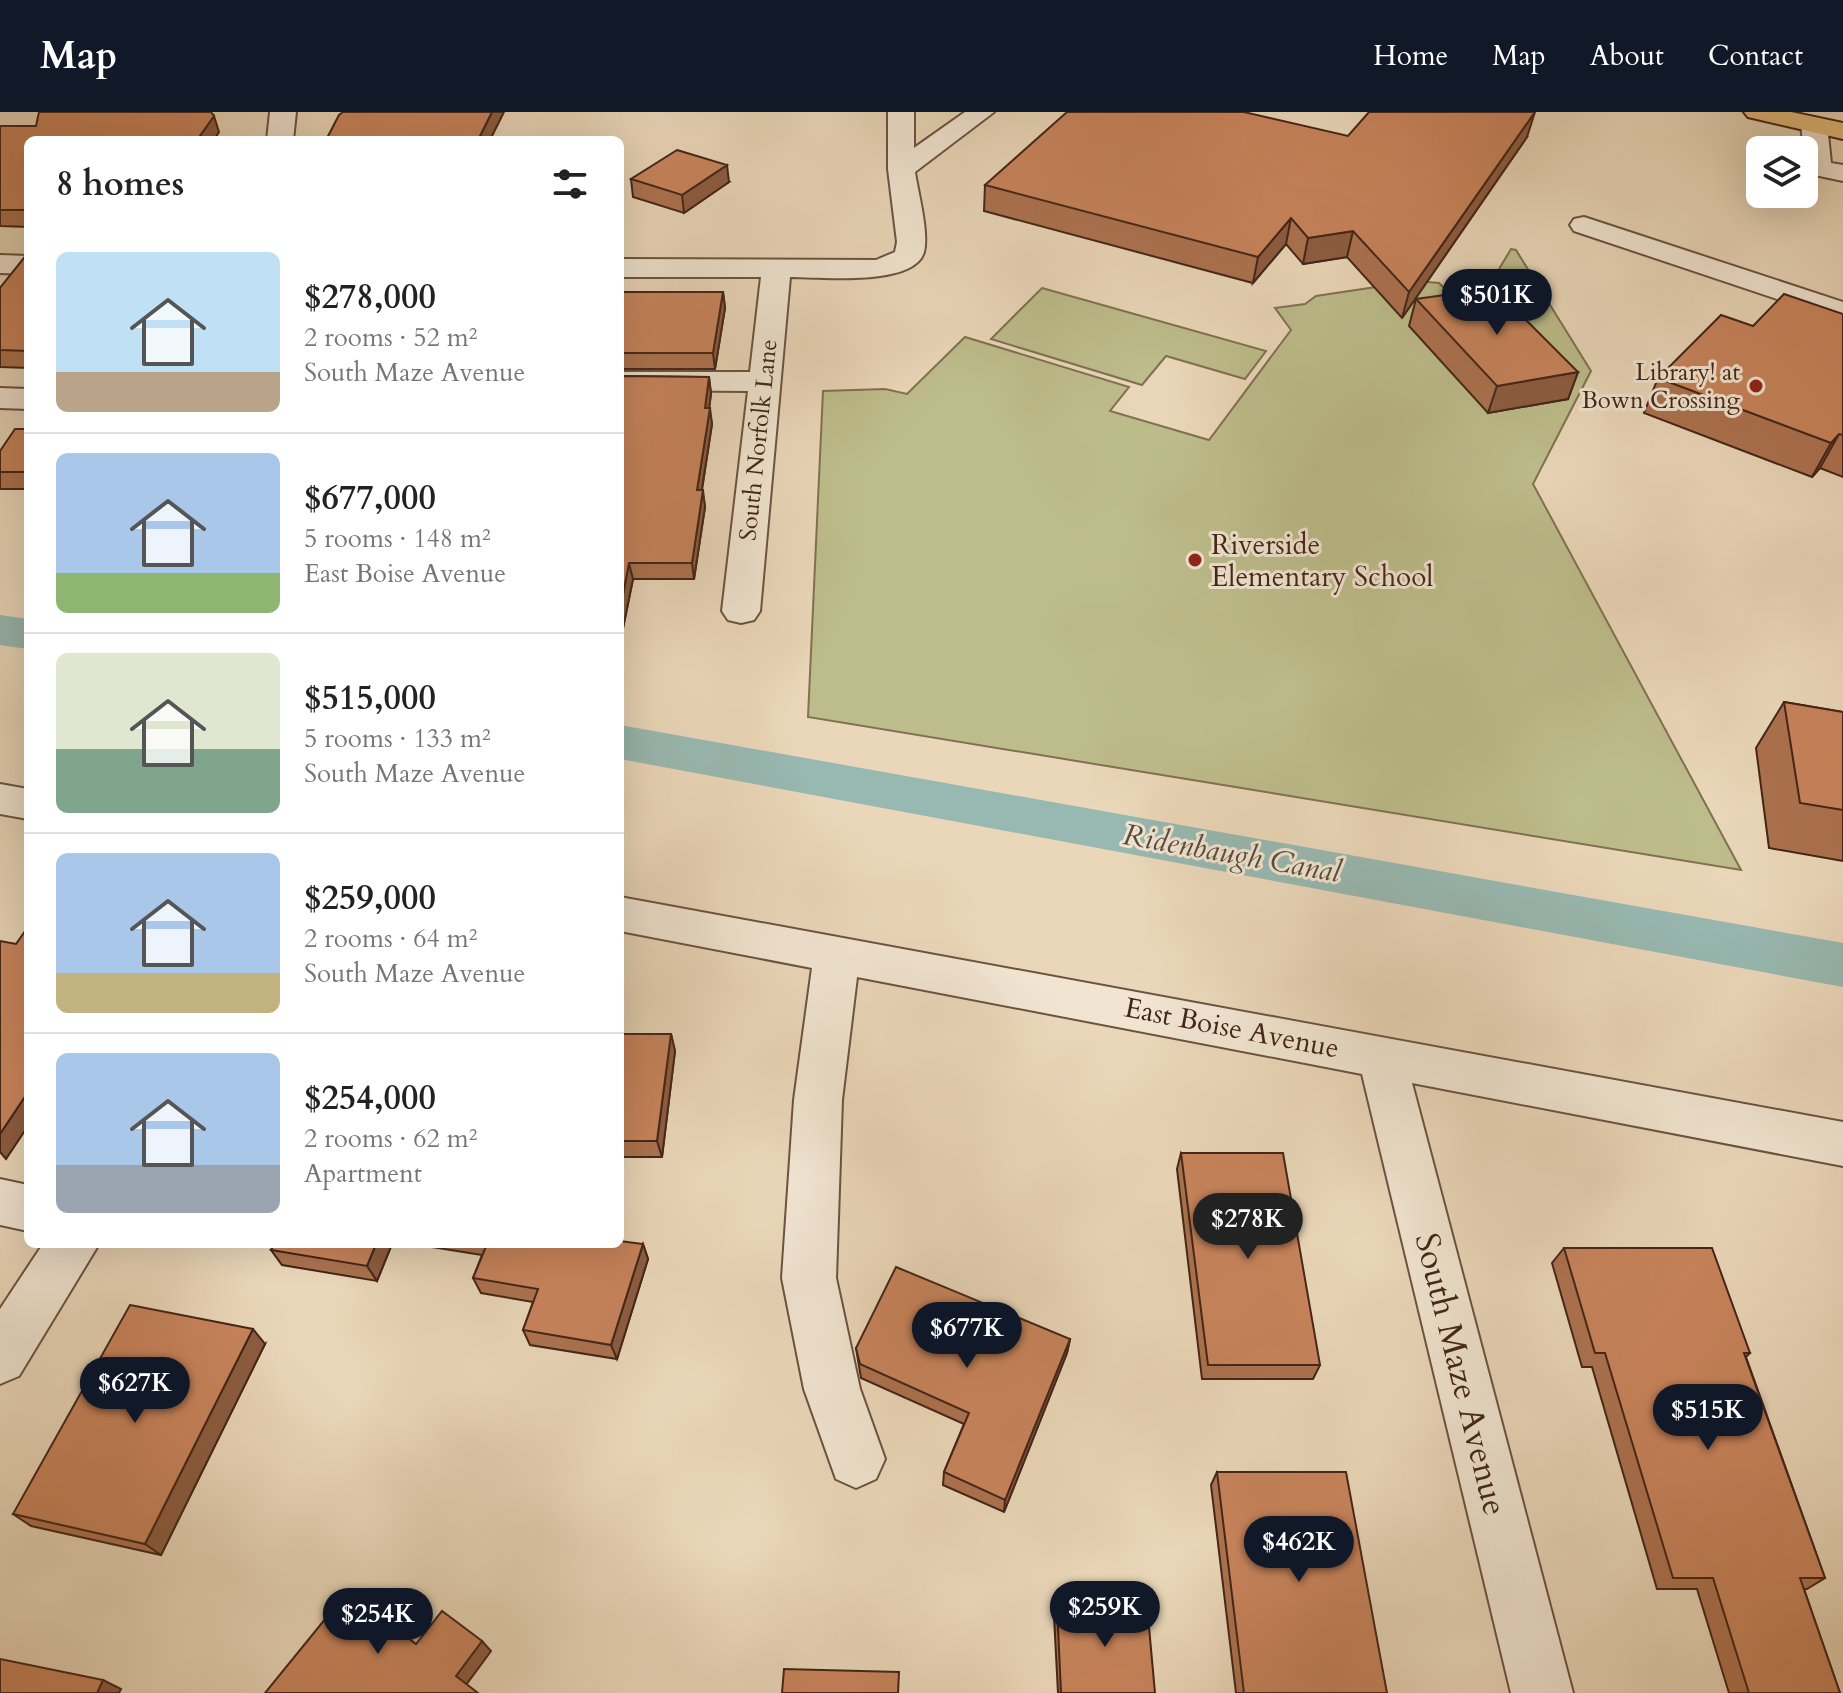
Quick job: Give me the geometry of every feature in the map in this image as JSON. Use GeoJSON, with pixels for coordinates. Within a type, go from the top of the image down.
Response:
{"type":"FeatureCollection","features":[{"type":"Feature","properties":{"kind":"main road"},"geometry":{"type":"LineString","coordinates":[[1757,112],[1843,131]]}},
{"type":"Feature","properties":{"kind":"street"},"geometry":{"type":"LineString","coordinates":[[280,136],[283,112]]}},
{"type":"Feature","properties":{"kind":"street"},"geometry":{"type":"LineString","coordinates":[[624,268],[876,269],[897,264],[909,255],[911,242],[901,169],[901,112]]}},
{"type":"Feature","properties":{"kind":"street"},"geometry":{"type":"LineString","coordinates":[[901,169],[981,112]]}},
{"type":"Feature","properties":{"kind":"street"},"geometry":{"type":"LineString","coordinates":[[1814,125],[1819,168],[1843,173]]}},
{"type":"Feature","properties":{"kind":"street"},"geometry":{"type":"LineString","coordinates":[[1584,225],[1843,312]]}},
{"type":"Feature","properties":{"kind":"street"},"geometry":{"type":"LineString","coordinates":[[0,264],[24,265]]}},
{"type":"Feature","properties":{"kind":"street","name":"South Norfolk Lane"},"geometry":{"type":"LineString","coordinates":[[741,611],[776,268]]}},
{"type":"Feature","properties":{"kind":"street"},"geometry":{"type":"LineString","coordinates":[[624,381],[763,382]]}},
{"type":"Feature","properties":{"kind":"street"},"geometry":{"type":"LineString","coordinates":[[0,398],[24,399]]}},
{"type":"Feature","properties":{"kind":"street"},"geometry":{"type":"LineString","coordinates":[[0,799],[24,803]]}},
{"type":"Feature","properties":{"kind":"street","name":"East Boise Avenue"},"geometry":{"type":"LineString","coordinates":[[624,915],[1843,1144]]}},
{"type":"Feature","properties":{"kind":"street"},"geometry":{"type":"LineString","coordinates":[[837,954],[818,1100],[809,1278],[832,1389],[856,1459]]}},
{"type":"Feature","properties":{"kind":"street","name":"South Maze Avenue"},"geometry":{"type":"LineString","coordinates":[[1381,1055],[1542,1693]]}},
{"type":"Feature","properties":{"kind":"street"},"geometry":{"type":"LineString","coordinates":[[0,1202],[24,1207]]}},
{"type":"Feature","properties":{"kind":"street"},"geometry":{"type":"LineString","coordinates":[[0,1357],[70,1248]]}},
{"type":"Feature","properties":{"kind":"green space","name":"Riverside Elementary School"},"geometry":{"type":"Polygon","coordinates":[[[1511,249],[1516,250],[1591,371],[1533,484],[1741,870],[808,717],[823,391],[885,389],[907,394],[965,337],[1129,387],[1110,411],[1209,440],[1291,330],[1275,308],[1305,304],[1316,296],[1416,281],[1439,283],[1467,311],[1523,302],[1496,274],[1511,249]]]}},
{"type":"Feature","properties":{"kind":"green space"},"geometry":{"type":"Polygon","coordinates":[[[1042,288],[1266,351],[1245,379],[1166,356],[1142,385],[991,339],[1042,288]]]}},
{"type":"Feature","properties":{"kind":"building"},"geometry":{"type":"Polygon","coordinates":[[[39,112],[211,112],[214,116],[200,136],[24,136],[24,210],[0,210],[0,126],[36,126],[39,112]]]}},
{"type":"Feature","properties":{"kind":"building"},"geometry":{"type":"Polygon","coordinates":[[[343,112],[492,112],[480,136],[328,136],[343,112]]]}},
{"type":"Feature","properties":{"kind":"building"},"geometry":{"type":"Polygon","coordinates":[[[1067,112],[1244,112],[1348,136],[1369,112],[1535,112],[1409,292],[1353,231],[1308,238],[1291,218],[1258,257],[985,185],[1067,112]]]}},
{"type":"Feature","properties":{"kind":"building"},"geometry":{"type":"Polygon","coordinates":[[[677,150],[727,165],[682,195],[631,179],[677,150]]]}},
{"type":"Feature","properties":{"kind":"building"},"geometry":{"type":"Polygon","coordinates":[[[24,258],[24,351],[0,350],[0,288],[24,258]]]}},
{"type":"Feature","properties":{"kind":"building"},"geometry":{"type":"Polygon","coordinates":[[[1494,288],[1578,372],[1497,386],[1416,299],[1494,288]]]}},
{"type":"Feature","properties":{"kind":"building"},"geometry":{"type":"Polygon","coordinates":[[[624,292],[723,292],[713,353],[624,353],[624,292]]]}},
{"type":"Feature","properties":{"kind":"building","name":"Library! at Bown Crossing"},"geometry":{"type":"Polygon","coordinates":[[[1784,294],[1843,314],[1843,435],[1839,434],[1831,443],[1658,378],[1721,315],[1753,326],[1784,294]]]}},
{"type":"Feature","properties":{"kind":"building"},"geometry":{"type":"Polygon","coordinates":[[[624,376],[709,377],[705,408],[710,408],[697,490],[703,490],[692,563],[629,563],[624,589],[624,376]]]}},
{"type":"Feature","properties":{"kind":"building"},"geometry":{"type":"Polygon","coordinates":[[[15,429],[24,429],[24,472],[0,472],[0,451],[15,429]]]}},
{"type":"Feature","properties":{"kind":"building"},"geometry":{"type":"Polygon","coordinates":[[[1784,702],[1843,712],[1843,810],[1800,803],[1784,702]]]}},
{"type":"Feature","properties":{"kind":"building"},"geometry":{"type":"Polygon","coordinates":[[[24,933],[24,1098],[0,1134],[0,941],[16,944],[24,933]]]}},
{"type":"Feature","properties":{"kind":"building"},"geometry":{"type":"Polygon","coordinates":[[[624,1034],[671,1034],[657,1141],[624,1141],[624,1034]]]}},
{"type":"Feature","properties":{"kind":"building"},"geometry":{"type":"Polygon","coordinates":[[[1181,1153],[1283,1153],[1320,1365],[1208,1365],[1181,1153]]]}},
{"type":"Feature","properties":{"kind":"building"},"geometry":{"type":"Polygon","coordinates":[[[624,1242],[643,1244],[611,1345],[523,1330],[538,1289],[473,1278],[485,1248],[624,1248],[624,1242]]]}},
{"type":"Feature","properties":{"kind":"building"},"geometry":{"type":"Polygon","coordinates":[[[272,1248],[374,1248],[367,1266],[272,1248]]]}},
{"type":"Feature","properties":{"kind":"building"},"geometry":{"type":"Polygon","coordinates":[[[1564,1248],[1712,1248],[1750,1353],[1744,1353],[1825,1578],[1800,1578],[1840,1693],[1749,1693],[1713,1578],[1673,1578],[1605,1353],[1595,1353],[1564,1248]]]}},
{"type":"Feature","properties":{"kind":"building"},"geometry":{"type":"Polygon","coordinates":[[[896,1267],[1070,1339],[1005,1500],[944,1472],[969,1413],[860,1364],[856,1348],[896,1267]]]}},
{"type":"Feature","properties":{"kind":"building"},"geometry":{"type":"Polygon","coordinates":[[[130,1305],[253,1329],[145,1544],[13,1514],[130,1305]]]}},
{"type":"Feature","properties":{"kind":"building"},"geometry":{"type":"Polygon","coordinates":[[[1217,1472],[1346,1472],[1387,1693],[1244,1693],[1217,1472]]]}},
{"type":"Feature","properties":{"kind":"building"},"geometry":{"type":"Polygon","coordinates":[[[348,1591],[416,1644],[442,1611],[482,1641],[456,1676],[478,1693],[265,1693],[348,1591]]]}},
{"type":"Feature","properties":{"kind":"building"},"geometry":{"type":"Polygon","coordinates":[[[1057,1605],[1147,1605],[1155,1693],[1061,1693],[1057,1605]]]}},
{"type":"Feature","properties":{"kind":"building"},"geometry":{"type":"Polygon","coordinates":[[[0,1659],[103,1680],[97,1693],[0,1693],[0,1659]]]}},
{"type":"Feature","properties":{"kind":"building"},"geometry":{"type":"Polygon","coordinates":[[[784,1669],[899,1672],[898,1693],[782,1693],[784,1669]]]}},
{"type":"Feature","properties":{"kind":"waterway","name":"Ridenbaugh Canal"},"geometry":{"type":"LineString","coordinates":[[0,630],[24,633]]}},
{"type":"Feature","properties":{"kind":"waterway","name":"Ridenbaugh Canal"},"geometry":{"type":"LineString","coordinates":[[624,743],[1843,965]]}},
{"type":"Feature","properties":{"kind":"place","name":"Library! at Bown Crossing"},"geometry":{"type":"Point","coordinates":[1756,386]}},
{"type":"Feature","properties":{"kind":"place","name":"Riverside Elementary School"},"geometry":{"type":"Point","coordinates":[1195,560]}}]}
